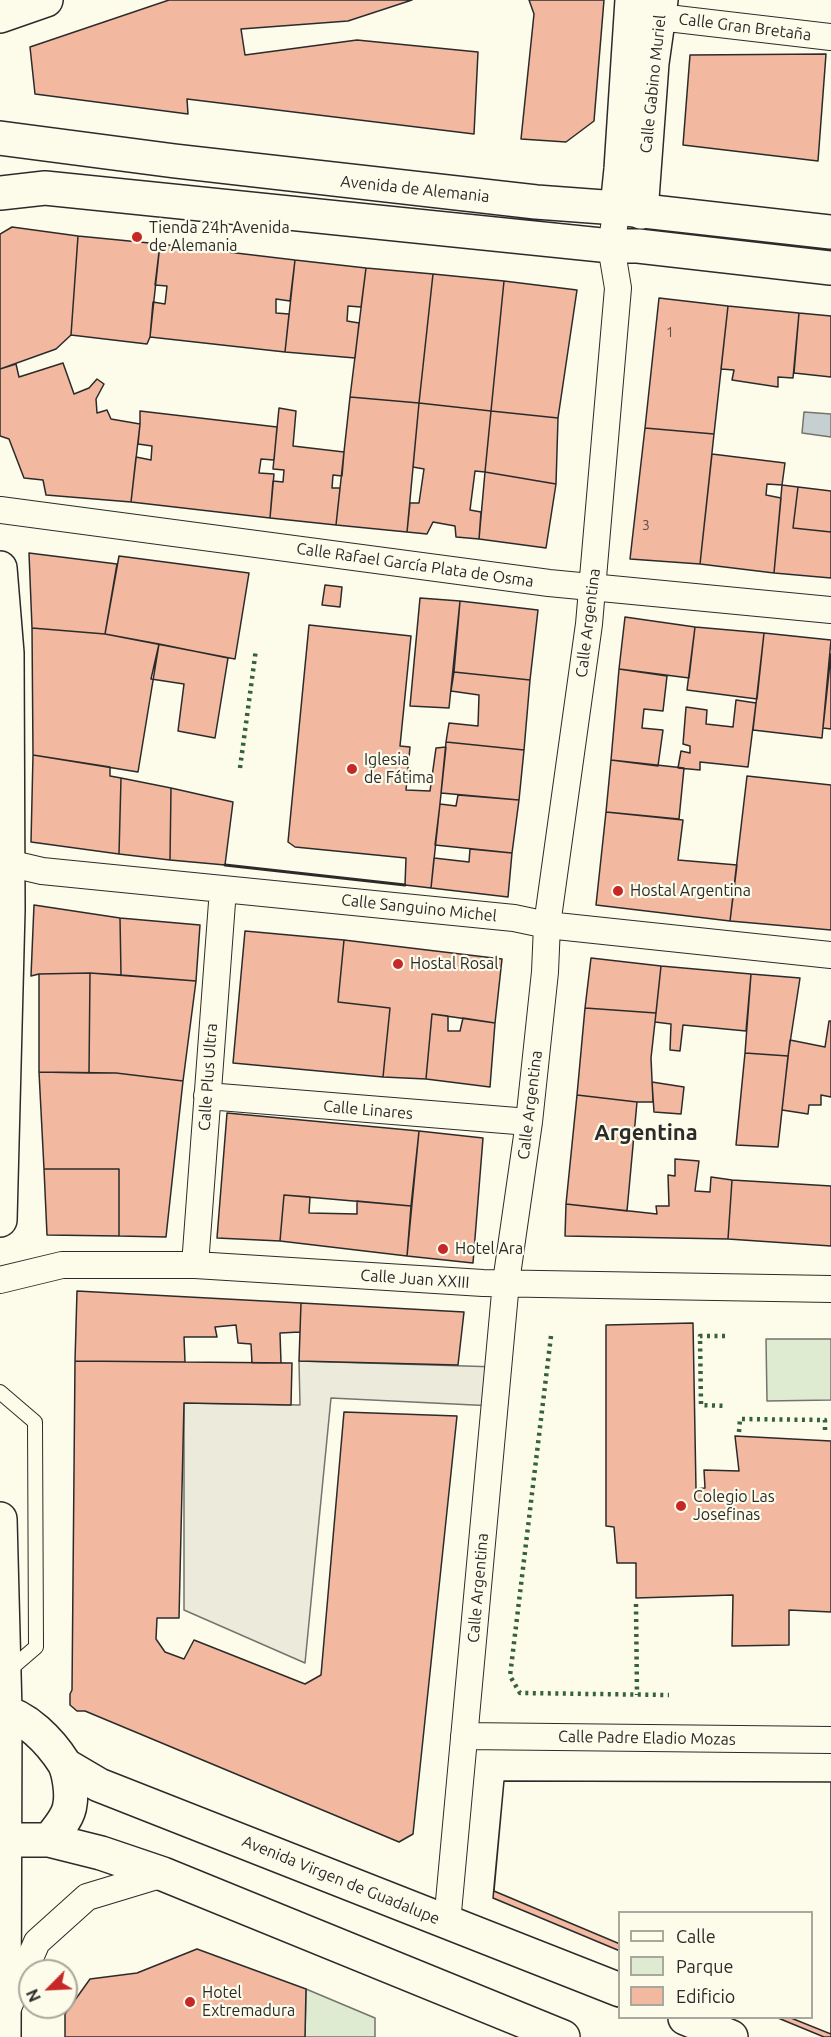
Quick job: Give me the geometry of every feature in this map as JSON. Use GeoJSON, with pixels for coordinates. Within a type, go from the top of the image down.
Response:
{"type":"FeatureCollection","features":[{"type":"Feature","properties":{"kind":"main road"},"geometry":{"type":"LineString","coordinates":[[0,16],[46,0]]}},
{"type":"Feature","properties":{"kind":"main road","name":"Calle Gabino Muriel"},"geometry":{"type":"LineString","coordinates":[[629,210],[645,8]]}},
{"type":"Feature","properties":{"kind":"main road","name":"Avenida de Alemania"},"geometry":{"type":"LineString","coordinates":[[6,140],[530,202],[629,210],[831,232]]}},
{"type":"Feature","properties":{"kind":"main road"},"geometry":{"type":"LineString","coordinates":[[2,194],[45,188],[831,268]]}},
{"type":"Feature","properties":{"kind":"main road"},"geometry":{"type":"LineString","coordinates":[[0,568],[7,653],[8,863],[0,1220]]}},
{"type":"Feature","properties":{"kind":"main road"},"geometry":{"type":"LineString","coordinates":[[0,1519],[4,2026]]}},
{"type":"Feature","properties":{"kind":"main road"},"geometry":{"type":"LineString","coordinates":[[2,1711],[23,1721],[42,1736],[65,1765],[70,1805],[64,1820],[49,1840]]}},
{"type":"Feature","properties":{"kind":"main road","name":"Avenida Virgen de Guadalupe"},"geometry":{"type":"LineString","coordinates":[[65,1765],[99,1785],[618,1989]]}},
{"type":"Feature","properties":{"kind":"main road"},"geometry":{"type":"LineString","coordinates":[[2,1841],[49,1840],[101,1853],[163,1874],[522,2028],[562,2037]]}},
{"type":"Feature","properties":{"kind":"main road"},"geometry":{"type":"LineString","coordinates":[[687,2019],[731,2037]]}},
{"type":"Feature","properties":{"kind":"street","name":"Calle Gran Bretaña"},"geometry":{"type":"LineString","coordinates":[[645,8],[831,37]]}},
{"type":"Feature","properties":{"kind":"street"},"geometry":{"type":"LineString","coordinates":[[625,246],[629,210]]}},
{"type":"Feature","properties":{"kind":"street","name":"Calle Argentina"},"geometry":{"type":"LineString","coordinates":[[447,1923],[506,1282],[529,1122],[545,972],[547,925],[592,587],[618,288],[625,246]]}},
{"type":"Feature","properties":{"kind":"street","name":"Calle Rafael García Plata de Osma"},"geometry":{"type":"LineString","coordinates":[[0,510],[592,587],[831,610]]}},
{"type":"Feature","properties":{"kind":"street","name":"Calle Sanguino Michel"},"geometry":{"type":"LineString","coordinates":[[8,863],[42,871],[514,918],[547,925],[831,954]]}},
{"type":"Feature","properties":{"kind":"street","name":"Calle Plus Ultra"},"geometry":{"type":"LineString","coordinates":[[195,1265],[223,889]]}},
{"type":"Feature","properties":{"kind":"street","name":"Calle Linares"},"geometry":{"type":"LineString","coordinates":[[207,1096],[529,1122]]}},
{"type":"Feature","properties":{"kind":"street","name":"Calle Juan XXIII"},"geometry":{"type":"LineString","coordinates":[[0,1280],[62,1265],[195,1265],[483,1283],[831,1289]]}},
{"type":"Feature","properties":{"kind":"street","name":"Calle Padre Eladio Mozas"},"geometry":{"type":"LineString","coordinates":[[464,1736],[831,1740]]}},
{"type":"Feature","properties":{"kind":"street"},"geometry":{"type":"LineString","coordinates":[[4,2026],[37,1942],[87,1898],[163,1874]]}},
{"type":"Feature","properties":{"kind":"lane"},"geometry":{"type":"LineString","coordinates":[[0,1392],[36,1422],[36,1647],[3,1675]]}},
{"type":"Feature","properties":{"kind":"green space"},"geometry":{"type":"Polygon","coordinates":[[[766,1339],[831,1339],[831,1400],[767,1401],[766,1339]]]}},
{"type":"Feature","properties":{"kind":"green space"},"geometry":{"type":"Polygon","coordinates":[[[306,1989],[375,2018],[375,2037],[305,2037],[306,1989]]]}},
{"type":"Feature","properties":{"kind":"shaded area"},"geometry":{"type":"Polygon","coordinates":[[[804,412],[831,414],[831,437],[802,433],[804,412]]]}},
{"type":"Feature","properties":{"kind":"shaded area"},"geometry":{"type":"Polygon","coordinates":[[[299,1361],[498,1367],[494,1406],[331,1398],[305,1663],[184,1610],[184,1403],[300,1405],[299,1361]]]}},
{"type":"Feature","properties":{"kind":"building"},"geometry":{"type":"Polygon","coordinates":[[[169,0],[412,0],[348,21],[241,29],[245,55],[357,40],[478,52],[474,134],[187,99],[188,114],[35,94],[30,47],[169,0]]]}},
{"type":"Feature","properties":{"kind":"building"},"geometry":{"type":"Polygon","coordinates":[[[529,0],[604,0],[594,121],[566,142],[521,139],[534,14],[529,0]]]}},
{"type":"Feature","properties":{"kind":"building"},"geometry":{"type":"Polygon","coordinates":[[[826,54],[818,161],[683,145],[690,55],[826,54]]]}},
{"type":"Feature","properties":{"kind":"building"},"geometry":{"type":"Polygon","coordinates":[[[12,227],[78,236],[71,335],[56,349],[0,369],[0,234],[12,227]]]}},
{"type":"Feature","properties":{"kind":"building"},"geometry":{"type":"Polygon","coordinates":[[[78,236],[160,244],[150,337],[147,344],[71,335],[78,236]]]}},
{"type":"Feature","properties":{"kind":"building"},"geometry":{"type":"Polygon","coordinates":[[[160,244],[295,260],[290,301],[276,299],[276,313],[289,314],[285,352],[150,337],[153,302],[165,304],[167,286],[155,285],[160,244]]]}},
{"type":"Feature","properties":{"kind":"building"},"geometry":{"type":"Polygon","coordinates":[[[295,260],[366,268],[361,307],[348,306],[347,321],[359,323],[355,358],[285,352],[295,260]]]}},
{"type":"Feature","properties":{"kind":"building"},"geometry":{"type":"Polygon","coordinates":[[[366,268],[433,274],[419,403],[350,397],[366,268]]]}},
{"type":"Feature","properties":{"kind":"building"},"geometry":{"type":"Polygon","coordinates":[[[433,274],[504,281],[491,411],[419,403],[433,274]]]}},
{"type":"Feature","properties":{"kind":"building"},"geometry":{"type":"Polygon","coordinates":[[[504,281],[577,290],[558,418],[491,411],[504,281]]]}},
{"type":"Feature","properties":{"kind":"building"},"geometry":{"type":"Polygon","coordinates":[[[659,298],[728,306],[714,434],[645,428],[659,298]]]}},
{"type":"Feature","properties":{"kind":"building"},"geometry":{"type":"Polygon","coordinates":[[[728,306],[799,313],[793,378],[778,377],[778,387],[732,380],[734,370],[721,369],[728,306]]]}},
{"type":"Feature","properties":{"kind":"building"},"geometry":{"type":"Polygon","coordinates":[[[799,313],[831,316],[831,377],[794,373],[799,313]]]}},
{"type":"Feature","properties":{"kind":"building"},"geometry":{"type":"Polygon","coordinates":[[[63,363],[74,394],[89,388],[97,379],[104,384],[96,399],[97,413],[107,410],[111,419],[140,424],[131,502],[46,495],[43,480],[24,478],[9,439],[0,436],[0,369],[16,364],[19,377],[63,363]]]}},
{"type":"Feature","properties":{"kind":"building"},"geometry":{"type":"Polygon","coordinates":[[[350,397],[419,403],[407,532],[336,525],[350,397]]]}},
{"type":"Feature","properties":{"kind":"building"},"geometry":{"type":"Polygon","coordinates":[[[419,403],[491,411],[485,472],[475,471],[470,510],[481,512],[479,539],[456,537],[455,526],[433,522],[427,534],[407,532],[410,503],[419,503],[424,469],[413,467],[419,403]]]}},
{"type":"Feature","properties":{"kind":"building"},"geometry":{"type":"Polygon","coordinates":[[[279,408],[296,411],[293,446],[344,452],[342,476],[333,475],[332,488],[340,488],[336,525],[270,518],[273,481],[283,482],[284,470],[273,469],[279,408]]]}},
{"type":"Feature","properties":{"kind":"building"},"geometry":{"type":"Polygon","coordinates":[[[140,411],[277,427],[274,460],[261,459],[259,473],[274,474],[270,518],[131,502],[136,457],[151,460],[152,446],[138,444],[140,411]]]}},
{"type":"Feature","properties":{"kind":"building"},"geometry":{"type":"Polygon","coordinates":[[[491,411],[558,418],[556,484],[485,472],[491,411]]]}},
{"type":"Feature","properties":{"kind":"building"},"geometry":{"type":"Polygon","coordinates":[[[645,428],[714,434],[700,564],[630,559],[645,428]]]}},
{"type":"Feature","properties":{"kind":"building"},"geometry":{"type":"Polygon","coordinates":[[[712,454],[785,463],[782,485],[767,484],[766,495],[781,498],[774,573],[700,564],[712,454]]]}},
{"type":"Feature","properties":{"kind":"building"},"geometry":{"type":"Polygon","coordinates":[[[485,472],[556,484],[546,548],[479,539],[485,472]]]}},
{"type":"Feature","properties":{"kind":"building"},"geometry":{"type":"Polygon","coordinates":[[[782,485],[798,487],[793,528],[831,532],[831,578],[774,573],[782,485]]]}},
{"type":"Feature","properties":{"kind":"building"},"geometry":{"type":"Polygon","coordinates":[[[798,487],[831,491],[831,532],[793,528],[798,487]]]}},
{"type":"Feature","properties":{"kind":"building"},"geometry":{"type":"Polygon","coordinates":[[[29,553],[117,564],[105,634],[32,628],[29,553]]]}},
{"type":"Feature","properties":{"kind":"building"},"geometry":{"type":"Polygon","coordinates":[[[119,556],[249,573],[235,659],[105,634],[119,556]]]}},
{"type":"Feature","properties":{"kind":"building"},"geometry":{"type":"Polygon","coordinates":[[[325,585],[342,587],[340,607],[322,605],[325,585]]]}},
{"type":"Feature","properties":{"kind":"building"},"geometry":{"type":"Polygon","coordinates":[[[420,598],[460,601],[449,708],[410,706],[420,598]]]}},
{"type":"Feature","properties":{"kind":"building"},"geometry":{"type":"Polygon","coordinates":[[[460,601],[538,610],[530,680],[454,672],[460,601]]]}},
{"type":"Feature","properties":{"kind":"building"},"geometry":{"type":"Polygon","coordinates":[[[625,617],[695,627],[689,678],[619,669],[625,617]]]}},
{"type":"Feature","properties":{"kind":"building","name":"Iglesia de Fátima"},"geometry":{"type":"Polygon","coordinates":[[[309,625],[411,636],[400,746],[410,747],[406,790],[430,791],[436,748],[446,747],[431,888],[405,885],[406,858],[295,847],[288,842],[309,625]]]}},
{"type":"Feature","properties":{"kind":"building"},"geometry":{"type":"Polygon","coordinates":[[[695,627],[764,633],[757,699],[687,690],[695,627]]]}},
{"type":"Feature","properties":{"kind":"building"},"geometry":{"type":"Polygon","coordinates":[[[32,628],[105,634],[159,644],[138,772],[33,755],[32,628]]]}},
{"type":"Feature","properties":{"kind":"building"},"geometry":{"type":"Polygon","coordinates":[[[764,633],[831,640],[822,738],[753,730],[764,633]]]}},
{"type":"Feature","properties":{"kind":"building"},"geometry":{"type":"Polygon","coordinates":[[[159,644],[228,658],[215,738],[178,731],[184,684],[151,679],[159,644]]]}},
{"type":"Feature","properties":{"kind":"building"},"geometry":{"type":"Polygon","coordinates":[[[831,654],[831,729],[823,728],[831,654]]]}},
{"type":"Feature","properties":{"kind":"building"},"geometry":{"type":"Polygon","coordinates":[[[619,669],[667,676],[663,711],[644,709],[642,728],[663,730],[658,766],[611,760],[619,669]]]}},
{"type":"Feature","properties":{"kind":"building"},"geometry":{"type":"Polygon","coordinates":[[[454,672],[530,680],[524,750],[446,742],[449,723],[478,726],[479,695],[451,691],[454,672]]]}},
{"type":"Feature","properties":{"kind":"building"},"geometry":{"type":"Polygon","coordinates":[[[736,700],[756,703],[748,767],[700,762],[700,770],[678,768],[681,751],[690,753],[690,746],[683,744],[686,707],[707,710],[706,724],[733,727],[736,700]]]}},
{"type":"Feature","properties":{"kind":"building"},"geometry":{"type":"Polygon","coordinates":[[[446,742],[524,750],[519,800],[441,793],[446,742]]]}},
{"type":"Feature","properties":{"kind":"building"},"geometry":{"type":"Polygon","coordinates":[[[33,755],[110,767],[110,776],[121,778],[119,854],[31,842],[33,755]]]}},
{"type":"Feature","properties":{"kind":"building"},"geometry":{"type":"Polygon","coordinates":[[[611,760],[684,768],[679,819],[606,812],[611,760]]]}},
{"type":"Feature","properties":{"kind":"building"},"geometry":{"type":"Polygon","coordinates":[[[747,776],[831,785],[831,930],[730,921],[747,776]]]}},
{"type":"Feature","properties":{"kind":"building"},"geometry":{"type":"Polygon","coordinates":[[[121,778],[171,788],[170,860],[119,854],[121,778]]]}},
{"type":"Feature","properties":{"kind":"building"},"geometry":{"type":"Polygon","coordinates":[[[171,788],[233,802],[225,865],[170,860],[171,788]]]}},
{"type":"Feature","properties":{"kind":"building"},"geometry":{"type":"Polygon","coordinates":[[[458,795],[519,800],[512,853],[435,845],[440,804],[456,806],[458,795]]]}},
{"type":"Feature","properties":{"kind":"building"},"geometry":{"type":"Polygon","coordinates":[[[606,812],[683,820],[678,860],[737,865],[730,921],[596,905],[606,812]]]}},
{"type":"Feature","properties":{"kind":"building"},"geometry":{"type":"Polygon","coordinates":[[[470,849],[512,853],[508,897],[431,888],[434,858],[469,862],[470,849]]]}},
{"type":"Feature","properties":{"kind":"building"},"geometry":{"type":"Polygon","coordinates":[[[34,905],[120,918],[121,975],[90,973],[31,976],[34,905]]]}},
{"type":"Feature","properties":{"kind":"building"},"geometry":{"type":"Polygon","coordinates":[[[120,918],[200,925],[196,981],[121,975],[120,918]]]}},
{"type":"Feature","properties":{"kind":"building"},"geometry":{"type":"Polygon","coordinates":[[[245,931],[344,940],[338,1002],[390,1008],[383,1077],[233,1063],[245,931]]]}},
{"type":"Feature","properties":{"kind":"building"},"geometry":{"type":"Polygon","coordinates":[[[344,940],[502,959],[495,1023],[432,1014],[426,1079],[383,1077],[390,1008],[338,1002],[344,940]]]}},
{"type":"Feature","properties":{"kind":"building"},"geometry":{"type":"Polygon","coordinates":[[[591,958],[661,966],[656,1013],[585,1008],[591,958]]]}},
{"type":"Feature","properties":{"kind":"building"},"geometry":{"type":"Polygon","coordinates":[[[661,966],[751,974],[746,1031],[683,1025],[680,1051],[670,1050],[671,1024],[655,1022],[661,966]]]}},
{"type":"Feature","properties":{"kind":"building"},"geometry":{"type":"Polygon","coordinates":[[[90,973],[196,981],[183,1081],[116,1073],[89,1073],[90,973]]]}},
{"type":"Feature","properties":{"kind":"building"},"geometry":{"type":"Polygon","coordinates":[[[90,973],[89,1073],[39,1072],[39,974],[90,973]]]}},
{"type":"Feature","properties":{"kind":"building"},"geometry":{"type":"Polygon","coordinates":[[[751,974],[800,978],[788,1056],[745,1053],[751,974]]]}},
{"type":"Feature","properties":{"kind":"building"},"geometry":{"type":"Polygon","coordinates":[[[585,1008],[656,1013],[651,1058],[653,1102],[577,1095],[585,1008]]]}},
{"type":"Feature","properties":{"kind":"building"},"geometry":{"type":"Polygon","coordinates":[[[432,1014],[448,1016],[448,1031],[460,1031],[463,1018],[495,1023],[490,1087],[426,1079],[432,1014]]]}},
{"type":"Feature","properties":{"kind":"building"},"geometry":{"type":"Polygon","coordinates":[[[829,1021],[831,1021],[831,1097],[821,1095],[821,1105],[809,1105],[808,1114],[782,1110],[790,1040],[825,1047],[829,1021]]]}},
{"type":"Feature","properties":{"kind":"building"},"geometry":{"type":"Polygon","coordinates":[[[745,1053],[788,1056],[778,1147],[736,1145],[745,1053]]]}},
{"type":"Feature","properties":{"kind":"building"},"geometry":{"type":"Polygon","coordinates":[[[39,1072],[116,1073],[183,1081],[166,1237],[119,1236],[119,1169],[44,1169],[39,1072]]]}},
{"type":"Feature","properties":{"kind":"building"},"geometry":{"type":"Polygon","coordinates":[[[652,1082],[684,1087],[681,1114],[654,1112],[652,1082]]]}},
{"type":"Feature","properties":{"kind":"building"},"geometry":{"type":"Polygon","coordinates":[[[577,1095],[637,1102],[627,1211],[566,1204],[577,1095]]]}},
{"type":"Feature","properties":{"kind":"building"},"geometry":{"type":"Polygon","coordinates":[[[227,1113],[419,1131],[411,1206],[284,1195],[280,1241],[217,1238],[227,1113]]]}},
{"type":"Feature","properties":{"kind":"building"},"geometry":{"type":"Polygon","coordinates":[[[419,1131],[483,1138],[473,1263],[407,1256],[419,1131]]]}},
{"type":"Feature","properties":{"kind":"building"},"geometry":{"type":"Polygon","coordinates":[[[675,1159],[699,1161],[695,1191],[710,1192],[711,1177],[732,1180],[728,1239],[565,1236],[566,1204],[657,1214],[656,1206],[669,1206],[668,1175],[675,1176],[675,1159]]]}},
{"type":"Feature","properties":{"kind":"building"},"geometry":{"type":"Polygon","coordinates":[[[44,1169],[119,1169],[119,1236],[47,1235],[44,1169]]]}},
{"type":"Feature","properties":{"kind":"building"},"geometry":{"type":"Polygon","coordinates":[[[732,1180],[831,1186],[831,1246],[728,1239],[732,1180]]]}},
{"type":"Feature","properties":{"kind":"building"},"geometry":{"type":"Polygon","coordinates":[[[284,1195],[310,1197],[309,1213],[357,1214],[357,1201],[411,1206],[407,1256],[280,1241],[284,1195]]]}},
{"type":"Feature","properties":{"kind":"building"},"geometry":{"type":"Polygon","coordinates":[[[77,1291],[301,1303],[300,1332],[280,1333],[281,1363],[252,1363],[251,1344],[238,1343],[236,1325],[215,1327],[217,1337],[184,1337],[185,1362],[75,1361],[77,1291]]]}},
{"type":"Feature","properties":{"kind":"building"},"geometry":{"type":"Polygon","coordinates":[[[301,1303],[464,1312],[458,1365],[299,1361],[301,1303]]]}},
{"type":"Feature","properties":{"kind":"building"},"geometry":{"type":"Polygon","coordinates":[[[693,1323],[696,1489],[705,1488],[704,1470],[739,1471],[735,1436],[831,1441],[831,1612],[789,1610],[789,1645],[732,1646],[733,1595],[636,1598],[636,1563],[617,1563],[614,1527],[606,1526],[606,1325],[693,1323]]]}},
{"type":"Feature","properties":{"kind":"building"},"geometry":{"type":"Polygon","coordinates":[[[75,1361],[292,1363],[291,1405],[184,1403],[179,1618],[157,1618],[156,1639],[165,1652],[184,1659],[194,1640],[305,1684],[321,1675],[344,1412],[457,1416],[413,1834],[399,1842],[85,1711],[77,1711],[70,1705],[75,1361]]]}},
{"type":"Feature","properties":{"kind":"building"},"geometry":{"type":"Polygon","coordinates":[[[504,1781],[831,1782],[831,2037],[824,2037],[780,2019],[813,2019],[813,1911],[618,1911],[618,1950],[493,1898],[504,1781]]]}},
{"type":"Feature","properties":{"kind":"building"},"geometry":{"type":"Polygon","coordinates":[[[504,1781],[831,1782],[831,2034],[794,2019],[813,2019],[813,1911],[618,1911],[618,1943],[494,1891],[504,1781]]]}},
{"type":"Feature","properties":{"kind":"building","name":"Hotel Extremadura"},"geometry":{"type":"Polygon","coordinates":[[[197,1949],[306,1989],[305,2037],[65,2037],[65,2019],[78,2019],[78,1996],[90,1979],[137,1973],[197,1949]]]}},
{"type":"Feature","properties":{"kind":"hedge"},"geometry":{"type":"LineString","coordinates":[[240,768],[256,649]]}},
{"type":"Feature","properties":{"kind":"hedge"},"geometry":{"type":"LineString","coordinates":[[551,1336],[510,1676],[520,1693],[669,1695]]}},
{"type":"Feature","properties":{"kind":"hedge"},"geometry":{"type":"LineString","coordinates":[[725,1336],[700,1336],[701,1405],[726,1406]]}},
{"type":"Feature","properties":{"kind":"hedge"},"geometry":{"type":"LineString","coordinates":[[739,1432],[740,1419],[825,1420],[825,1430]]}},
{"type":"Feature","properties":{"kind":"hedge"},"geometry":{"type":"LineString","coordinates":[[636,1604],[637,1695]]}},
{"type":"Feature","properties":{"kind":"wall"},"geometry":{"type":"LineString","coordinates":[[225,865],[405,885]]}},
{"type":"Feature","properties":{"kind":"place","name":"Tienda 24h Avenida de Alemania"},"geometry":{"type":"Point","coordinates":[137,237]}},
{"type":"Feature","properties":{"kind":"place","name":"Iglesia de Fátima"},"geometry":{"type":"Point","coordinates":[352,769]}},
{"type":"Feature","properties":{"kind":"place","name":"Hostal Argentina"},"geometry":{"type":"Point","coordinates":[618,891]}},
{"type":"Feature","properties":{"kind":"place","name":"Hostal Rosal"},"geometry":{"type":"Point","coordinates":[398,964]}},
{"type":"Feature","properties":{"kind":"place","name":"Hotel Ara"},"geometry":{"type":"Point","coordinates":[443,1249]}},
{"type":"Feature","properties":{"kind":"place","name":"Colegio Las Josefinas"},"geometry":{"type":"Point","coordinates":[681,1506]}},
{"type":"Feature","properties":{"kind":"place","name":"Hotel Extremadura"},"geometry":{"type":"Point","coordinates":[190,2002]}},
{"type":"Feature","properties":{"kind":"district","name":"Argentina"},"geometry":{"type":"Point","coordinates":[646,1133]}}]}
